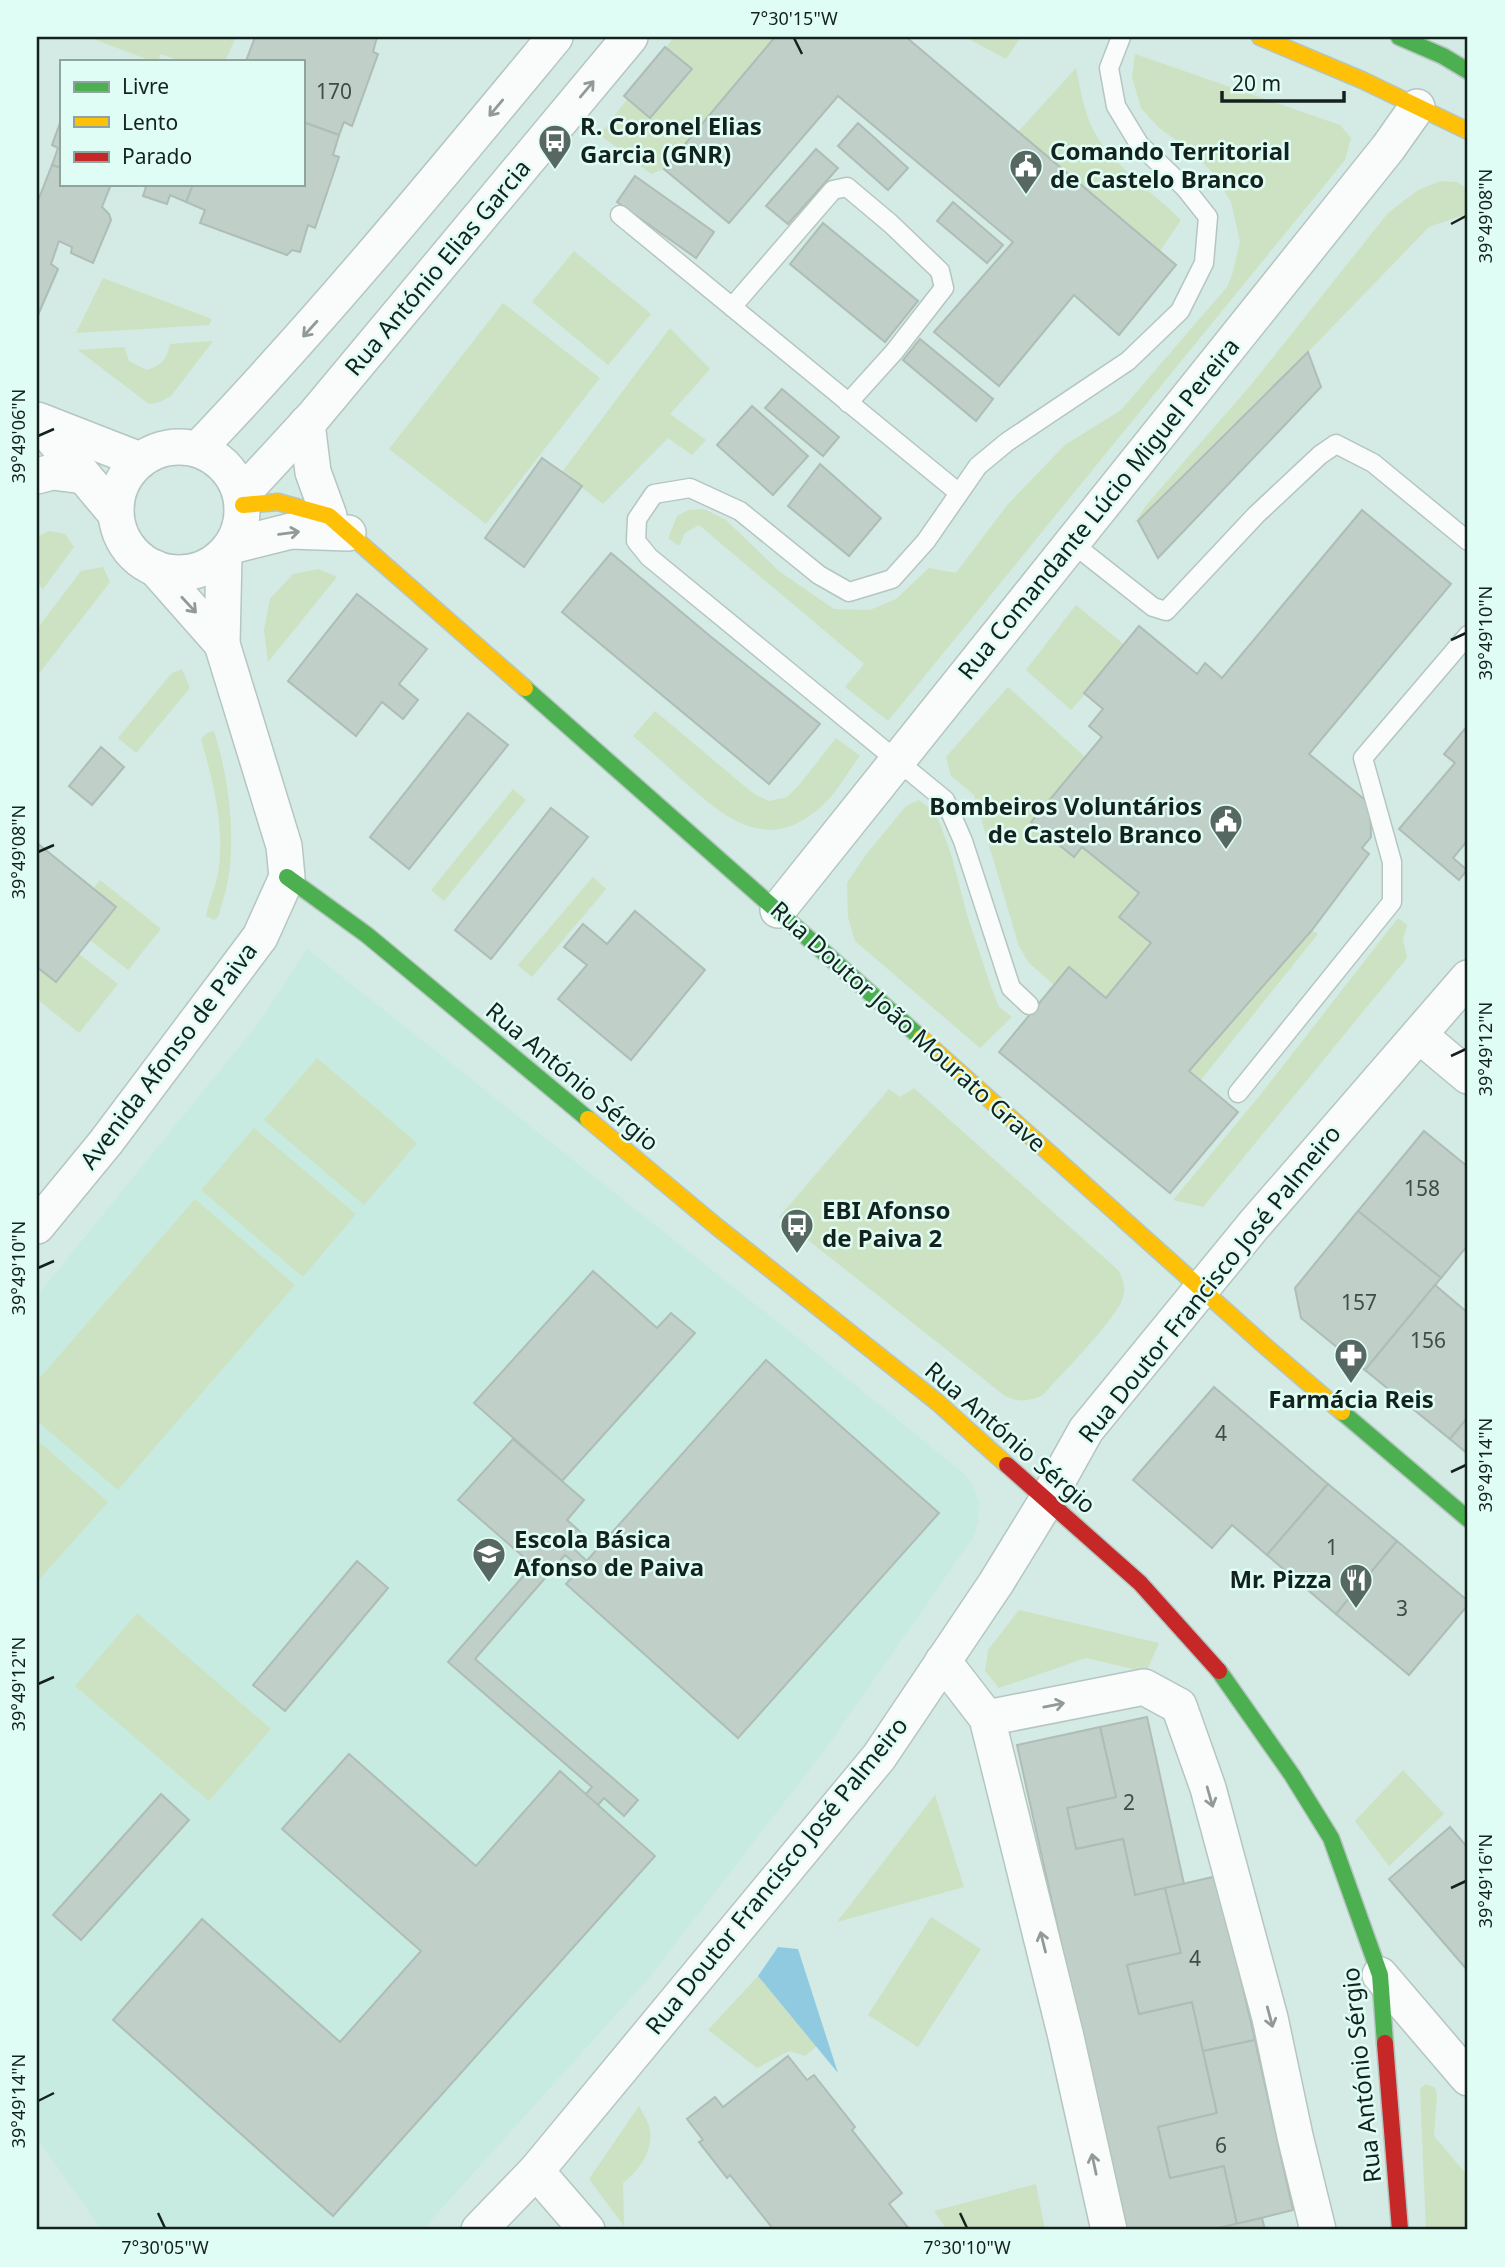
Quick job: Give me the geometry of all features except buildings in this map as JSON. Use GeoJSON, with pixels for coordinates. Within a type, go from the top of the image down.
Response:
{"type":"FeatureCollection","features":[{"type":"Feature","properties":{"kind":"street"},"geometry":{"type":"LineString","coordinates":[[198,449],[267,377],[345,288],[555,37]]}},
{"type":"Feature","properties":{"kind":"street","name":"Rua António Elias Garcia"},"geometry":{"type":"LineString","coordinates":[[242,500],[630,37]]}},
{"type":"Feature","properties":{"kind":"street"},"geometry":{"type":"LineString","coordinates":[[1260,37],[1362,79],[1468,131]]}},
{"type":"Feature","properties":{"kind":"street"},"geometry":{"type":"LineString","coordinates":[[1399,37],[1444,56],[1468,71]]}},
{"type":"Feature","properties":{"kind":"street","name":"Rua Comandante Lúcio Miguel Pereira"},"geometry":{"type":"LineString","coordinates":[[778,910],[1388,148],[1417,107]]}},
{"type":"Feature","properties":{"kind":"street"},"geometry":{"type":"LineString","coordinates":[[37,420],[139,460]]}},
{"type":"Feature","properties":{"kind":"street"},"geometry":{"type":"LineString","coordinates":[[37,420],[115,513]]}},
{"type":"Feature","properties":{"kind":"street","name":"Rua Doutor João Mourato Grave"},"geometry":{"type":"LineString","coordinates":[[307,423],[313,472],[338,525]]}},
{"type":"Feature","properties":{"kind":"street"},"geometry":{"type":"LineString","coordinates":[[287,877],[284,846],[222,644],[228,551],[236,537],[242,500],[232,475],[218,459],[198,449],[177,446],[158,450],[139,460],[126,475],[118,494],[115,513],[120,534],[130,551],[155,568],[185,573],[206,567],[228,551],[291,531],[338,525]]}},
{"type":"Feature","properties":{"kind":"street"},"geometry":{"type":"LineString","coordinates":[[37,476],[52,472],[84,476]]}},
{"type":"Feature","properties":{"kind":"street","name":"Rua Doutor João Mourato Grave"},"geometry":{"type":"LineString","coordinates":[[242,500],[285,502],[338,525],[778,910],[1265,1346],[1468,1519]]}},
{"type":"Feature","properties":{"kind":"street"},"geometry":{"type":"LineString","coordinates":[[155,568],[222,644]]}},
{"type":"Feature","properties":{"kind":"street","name":"Avenida Afonso de Paiva"},"geometry":{"type":"LineString","coordinates":[[37,1226],[106,1142],[224,988],[260,937],[287,877]]}},
{"type":"Feature","properties":{"kind":"street","name":"Rua António Sérgio"},"geometry":{"type":"LineString","coordinates":[[287,877],[367,935],[716,1226],[937,1402],[1140,1583],[1219,1671],[1292,1775],[1331,1838],[1380,1975],[1400,2230]]}},
{"type":"Feature","properties":{"kind":"street","name":"Rua Doutor Francisco José Palmeiro"},"geometry":{"type":"LineString","coordinates":[[479,2230],[537,2171],[879,1757],[1047,1500],[1086,1430],[1253,1226],[1468,978]]}},
{"type":"Feature","properties":{"kind":"street"},"geometry":{"type":"LineString","coordinates":[[1419,1035],[1468,1076]]}},
{"type":"Feature","properties":{"kind":"street"},"geometry":{"type":"LineString","coordinates":[[943,1661],[987,1717],[1060,2011],[1109,2230]]}},
{"type":"Feature","properties":{"kind":"street"},"geometry":{"type":"LineString","coordinates":[[987,1717],[1144,1687],[1179,1706],[1208,1788],[1270,2018],[1294,2136],[1318,2230]]}},
{"type":"Feature","properties":{"kind":"street"},"geometry":{"type":"LineString","coordinates":[[1380,1975],[1468,2077]]}},
{"type":"Feature","properties":{"kind":"street"},"geometry":{"type":"LineString","coordinates":[[537,2171],[587,2230]]}},
{"type":"Feature","properties":{"kind":"lane"},"geometry":{"type":"LineString","coordinates":[[1029,1005],[1011,988],[963,841],[945,800],[649,557],[636,541],[637,519],[654,494],[690,488],[740,511],[819,575],[849,592],[892,579],[926,541],[978,466],[1007,442],[1128,360],[1180,311],[1204,263],[1208,217],[1185,188],[1139,144],[1116,106],[1109,68],[1121,37]]}},
{"type":"Feature","properties":{"kind":"lane"},"geometry":{"type":"LineString","coordinates":[[732,307],[833,190],[847,187],[940,271],[944,288],[894,352],[848,403]]}},
{"type":"Feature","properties":{"kind":"lane"},"geometry":{"type":"LineString","coordinates":[[620,215],[959,493]]}},
{"type":"Feature","properties":{"kind":"lane"},"geometry":{"type":"LineString","coordinates":[[1072,544],[1153,607],[1166,611],[1256,515],[1320,455],[1336,444],[1373,463],[1468,541]]}},
{"type":"Feature","properties":{"kind":"lane"},"geometry":{"type":"LineString","coordinates":[[1238,1093],[1392,902],[1392,862],[1363,758],[1468,635]]}},
{"type":"Feature","properties":{"kind":"shaded area"},"geometry":{"type":"Polygon","coordinates":[[[97,37],[236,37],[225,60],[177,60],[161,54],[158,60],[149,60],[96,40],[97,37]]]}},
{"type":"Feature","properties":{"kind":"shaded area"},"geometry":{"type":"Polygon","coordinates":[[[674,37],[775,37],[664,169],[651,174],[600,135],[674,37]]]}},
{"type":"Feature","properties":{"kind":"shaded area"},"geometry":{"type":"Polygon","coordinates":[[[965,37],[1021,37],[1006,59],[965,37]]]}},
{"type":"Feature","properties":{"kind":"shaded area"},"geometry":{"type":"Polygon","coordinates":[[[1135,54],[1340,125],[1351,138],[1345,160],[888,721],[845,687],[864,664],[699,525],[685,533],[679,546],[668,538],[677,516],[689,510],[704,509],[726,520],[780,572],[834,609],[870,610],[896,599],[929,568],[956,573],[1008,504],[1065,445],[1121,410],[1227,287],[1240,242],[1231,202],[1213,173],[1190,150],[1159,128],[1141,108],[1132,77],[1135,54]]]}},
{"type":"Feature","properties":{"kind":"shaded area"},"geometry":{"type":"Polygon","coordinates":[[[1076,68],[1087,115],[1099,140],[1127,171],[1181,220],[1160,251],[1018,132],[1076,68]]]}},
{"type":"Feature","properties":{"kind":"shaded area"},"geometry":{"type":"Polygon","coordinates":[[[1441,181],[1457,182],[1468,189],[1468,223],[1460,216],[1429,227],[1308,352],[1133,525],[1148,503],[1250,386],[1388,213],[1418,190],[1441,181]]]}},
{"type":"Feature","properties":{"kind":"shaded area"},"geometry":{"type":"Polygon","coordinates":[[[574,251],[651,314],[608,365],[532,302],[574,251]]]}},
{"type":"Feature","properties":{"kind":"shaded area"},"geometry":{"type":"Polygon","coordinates":[[[103,278],[212,319],[209,325],[76,333],[103,278]]]}},
{"type":"Feature","properties":{"kind":"shaded area"},"geometry":{"type":"Polygon","coordinates":[[[503,303],[600,378],[486,524],[389,449],[503,303]]]}},
{"type":"Feature","properties":{"kind":"shaded area"},"geometry":{"type":"Polygon","coordinates":[[[670,328],[710,369],[670,414],[706,440],[692,455],[668,438],[603,504],[562,472],[670,328]]]}},
{"type":"Feature","properties":{"kind":"shaded area"},"geometry":{"type":"Polygon","coordinates":[[[213,341],[171,396],[149,404],[78,350],[124,347],[129,361],[147,370],[163,361],[170,344],[213,341]]]}},
{"type":"Feature","properties":{"kind":"shaded area"},"geometry":{"type":"Polygon","coordinates":[[[49,531],[65,534],[74,547],[43,589],[37,583],[37,537],[49,531]]]}},
{"type":"Feature","properties":{"kind":"shaded area"},"geometry":{"type":"Polygon","coordinates":[[[103,567],[110,582],[37,676],[37,629],[81,571],[103,567]]]}},
{"type":"Feature","properties":{"kind":"shaded area"},"geometry":{"type":"Polygon","coordinates":[[[319,569],[337,577],[268,662],[264,630],[270,599],[293,574],[319,569]]]}},
{"type":"Feature","properties":{"kind":"shaded area"},"geometry":{"type":"Polygon","coordinates":[[[1076,605],[1127,647],[1071,710],[1026,670],[1076,605]]]}},
{"type":"Feature","properties":{"kind":"shaded area"},"geometry":{"type":"Polygon","coordinates":[[[182,669],[190,688],[136,753],[118,738],[172,673],[182,669]]]}},
{"type":"Feature","properties":{"kind":"shaded area"},"geometry":{"type":"Polygon","coordinates":[[[1008,687],[1085,757],[1032,822],[1073,857],[1082,847],[1139,893],[1120,917],[1151,943],[1106,998],[1069,968],[1054,985],[1028,962],[1019,946],[974,795],[951,776],[946,757],[1008,687]]]}},
{"type":"Feature","properties":{"kind":"shaded area"},"geometry":{"type":"Polygon","coordinates":[[[655,711],[754,794],[769,801],[787,797],[836,738],[860,756],[828,800],[809,816],[791,826],[773,830],[756,828],[739,822],[706,801],[633,736],[655,711]]]}},
{"type":"Feature","properties":{"kind":"shaded area"},"geometry":{"type":"Polygon","coordinates":[[[214,731],[223,766],[231,821],[231,857],[227,885],[218,917],[214,920],[206,916],[218,874],[219,819],[201,739],[214,731]]]}},
{"type":"Feature","properties":{"kind":"shaded area"},"geometry":{"type":"Polygon","coordinates":[[[513,789],[526,800],[444,901],[431,890],[513,789]]]}},
{"type":"Feature","properties":{"kind":"shaded area"},"geometry":{"type":"Polygon","coordinates":[[[919,800],[936,813],[991,987],[999,1007],[1012,1017],[980,1048],[855,941],[848,917],[847,883],[865,856],[906,806],[919,800]]]}},
{"type":"Feature","properties":{"kind":"shaded area"},"geometry":{"type":"Polygon","coordinates":[[[593,877],[606,889],[532,977],[518,965],[593,877]]]}},
{"type":"Feature","properties":{"kind":"shaded area"},"geometry":{"type":"Polygon","coordinates":[[[100,880],[161,929],[128,970],[90,940],[116,907],[94,888],[100,880]]]}},
{"type":"Feature","properties":{"kind":"shaded area"},"geometry":{"type":"Polygon","coordinates":[[[1398,918],[1407,925],[1403,939],[1407,958],[1203,1207],[1173,1200],[1261,1094],[1398,918]]]}},
{"type":"Feature","properties":{"kind":"shaded area"},"geometry":{"type":"Polygon","coordinates":[[[1312,930],[1318,934],[1200,1081],[1189,1071],[1312,930]]]}},
{"type":"Feature","properties":{"kind":"shaded area","name":"Escola Básica Afonso de Paiva"},"geometry":{"type":"Polygon","coordinates":[[[307,949],[800,1340],[964,1474],[972,1484],[979,1502],[978,1523],[972,1539],[826,1748],[648,1979],[422,2230],[102,2230],[37,2138],[37,1296],[261,1020],[307,949]]]}},
{"type":"Feature","properties":{"kind":"shaded area"},"geometry":{"type":"Polygon","coordinates":[[[79,954],[118,984],[79,1033],[37,999],[37,967],[56,982],[79,954]]]}},
{"type":"Feature","properties":{"kind":"shaded area"},"geometry":{"type":"Polygon","coordinates":[[[317,1058],[417,1143],[364,1205],[264,1120],[317,1058]]]}},
{"type":"Feature","properties":{"kind":"shaded area"},"geometry":{"type":"Polygon","coordinates":[[[914,1088],[1118,1270],[1121,1276],[1124,1290],[1119,1306],[1075,1361],[1043,1395],[1024,1400],[1005,1396],[779,1217],[889,1089],[900,1097],[914,1088]]]}},
{"type":"Feature","properties":{"kind":"shaded area"},"geometry":{"type":"Polygon","coordinates":[[[254,1128],[356,1214],[303,1277],[201,1190],[254,1128]]]}},
{"type":"Feature","properties":{"kind":"shaded area"},"geometry":{"type":"Polygon","coordinates":[[[195,1199],[295,1285],[118,1490],[37,1421],[37,1381],[195,1199]]]}},
{"type":"Feature","properties":{"kind":"shaded area"},"geometry":{"type":"Polygon","coordinates":[[[37,1440],[108,1502],[37,1582],[37,1440]]]}},
{"type":"Feature","properties":{"kind":"shaded area"},"geometry":{"type":"Polygon","coordinates":[[[1019,1610],[1159,1643],[1146,1672],[1086,1658],[999,1688],[985,1671],[988,1650],[1019,1610]]]}},
{"type":"Feature","properties":{"kind":"shaded area"},"geometry":{"type":"Polygon","coordinates":[[[137,1613],[271,1729],[209,1801],[75,1686],[137,1613]]]}},
{"type":"Feature","properties":{"kind":"shaded area"},"geometry":{"type":"Polygon","coordinates":[[[1403,1770],[1444,1814],[1389,1866],[1355,1821],[1403,1770]]]}},
{"type":"Feature","properties":{"kind":"shaded area"},"geometry":{"type":"Polygon","coordinates":[[[935,1795],[964,1887],[837,1922],[935,1795]]]}},
{"type":"Feature","properties":{"kind":"shaded area"},"geometry":{"type":"Polygon","coordinates":[[[931,1917],[981,1949],[918,2047],[868,2015],[931,1917]]]}},
{"type":"Feature","properties":{"kind":"shaded area"},"geometry":{"type":"Polygon","coordinates":[[[758,1976],[817,2046],[805,2056],[789,2051],[757,2068],[708,2030],[758,1976]]]}},
{"type":"Feature","properties":{"kind":"shaded area"},"geometry":{"type":"Polygon","coordinates":[[[1426,2084],[1435,2088],[1437,2095],[1434,2136],[1468,2176],[1468,2230],[1426,2230],[1420,2089],[1426,2084]]]}},
{"type":"Feature","properties":{"kind":"shaded area"},"geometry":{"type":"Polygon","coordinates":[[[639,2106],[649,2126],[650,2143],[645,2158],[623,2183],[624,2226],[589,2179],[639,2106]]]}},
{"type":"Feature","properties":{"kind":"shaded area"},"geometry":{"type":"Polygon","coordinates":[[[1036,2184],[1045,2230],[947,2230],[934,2211],[1036,2184]]]}},
{"type":"Feature","properties":{"kind":"water"},"geometry":{"type":"Polygon","coordinates":[[[778,1947],[798,1949],[838,2073],[758,1976],[778,1947]]]}},
{"type":"Feature","properties":{"kind":"traffic: fast"},"geometry":{"type":"LineString","coordinates":[[1399,37],[1443,56],[1468,71]]}},
{"type":"Feature","properties":{"kind":"traffic: fast"},"geometry":{"type":"LineString","coordinates":[[525,688],[921,1038]]}},
{"type":"Feature","properties":{"kind":"traffic: fast"},"geometry":{"type":"LineString","coordinates":[[287,877],[367,935],[588,1119]]}},
{"type":"Feature","properties":{"kind":"traffic: fast"},"geometry":{"type":"LineString","coordinates":[[1342,1412],[1468,1519]]}},
{"type":"Feature","properties":{"kind":"traffic: fast"},"geometry":{"type":"LineString","coordinates":[[1219,1671],[1292,1775],[1331,1838],[1380,1975],[1385,2043]]}},
{"type":"Feature","properties":{"kind":"traffic: slow"},"geometry":{"type":"LineString","coordinates":[[1260,37],[1362,80],[1468,131]]}},
{"type":"Feature","properties":{"kind":"traffic: slow"},"geometry":{"type":"LineString","coordinates":[[243,505],[278,502],[329,516],[525,688]]}},
{"type":"Feature","properties":{"kind":"traffic: slow"},"geometry":{"type":"LineString","coordinates":[[921,1038],[1342,1412]]}},
{"type":"Feature","properties":{"kind":"traffic: slow"},"geometry":{"type":"LineString","coordinates":[[588,1119],[716,1226],[937,1402],[1007,1465]]}},
{"type":"Feature","properties":{"kind":"traffic: jam"},"geometry":{"type":"LineString","coordinates":[[1007,1465],[1140,1583],[1219,1671]]}},
{"type":"Feature","properties":{"kind":"traffic: jam"},"geometry":{"type":"LineString","coordinates":[[1385,2043],[1400,2230]]}},
{"type":"Feature","properties":{"kind":"place","name":"R. Coronel Elias Garcia (GNR)"},"geometry":{"type":"Point","coordinates":[555,171]}},
{"type":"Feature","properties":{"kind":"place","name":"Comando Territorial de Castelo Branco"},"geometry":{"type":"Point","coordinates":[1026,196]}},
{"type":"Feature","properties":{"kind":"place","name":"Bombeiros Voluntários de Castelo Branco"},"geometry":{"type":"Point","coordinates":[1226,851]}},
{"type":"Feature","properties":{"kind":"place","name":"EBI Afonso de Paiva 2"},"geometry":{"type":"Point","coordinates":[797,1255]}},
{"type":"Feature","properties":{"kind":"place","name":"Farmácia Reis"},"geometry":{"type":"Point","coordinates":[1351,1385]}},
{"type":"Feature","properties":{"kind":"place","name":"Escola Básica Afonso de Paiva"},"geometry":{"type":"Point","coordinates":[489,1584]}},
{"type":"Feature","properties":{"kind":"place","name":"Mr. Pizza"},"geometry":{"type":"Point","coordinates":[1356,1610]}}]}
